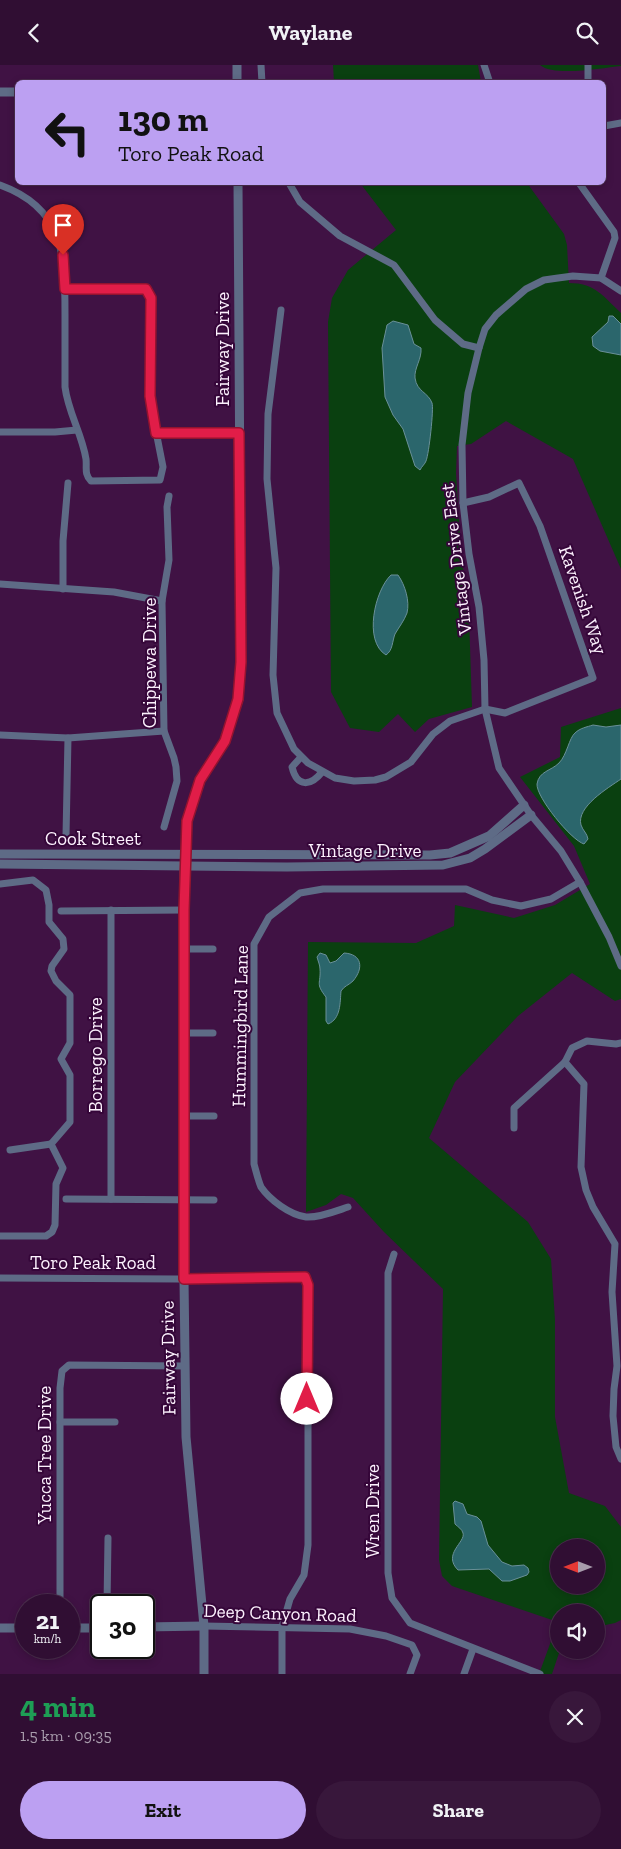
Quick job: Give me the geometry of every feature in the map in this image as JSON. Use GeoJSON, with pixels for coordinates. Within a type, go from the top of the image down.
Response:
{"type":"FeatureCollection","features":[{"type":"Feature","properties":{"kind":"street"},"geometry":{"type":"LineString","coordinates":[[237,65],[237,80]]}},
{"type":"Feature","properties":{"kind":"street"},"geometry":{"type":"LineString","coordinates":[[261,65],[262,80]]}},
{"type":"Feature","properties":{"kind":"street"},"geometry":{"type":"LineString","coordinates":[[484,65],[489,80]]}},
{"type":"Feature","properties":{"kind":"street"},"geometry":{"type":"LineString","coordinates":[[588,65],[588,80]]}},
{"type":"Feature","properties":{"kind":"street"},"geometry":{"type":"LineString","coordinates":[[0,92],[15,92]]}},
{"type":"Feature","properties":{"kind":"street"},"geometry":{"type":"LineString","coordinates":[[606,126],[621,123]]}},
{"type":"Feature","properties":{"kind":"street"},"geometry":{"type":"LineString","coordinates":[[0,185],[15,190],[30,200],[42,212],[61,244],[65,267],[65,289],[65,387],[66,399],[86,460],[86,475],[91,481],[160,480],[163,467],[150,396],[151,298],[146,289],[65,289]]}},
{"type":"Feature","properties":{"kind":"street","name":"Fairway Drive"},"geometry":{"type":"LineString","coordinates":[[204,1674],[204,1627],[186,1437],[183,1200],[185,854],[187,821],[200,780],[225,741],[238,699],[241,662],[238,185]]}},
{"type":"Feature","properties":{"kind":"street"},"geometry":{"type":"LineString","coordinates":[[290,185],[300,202],[340,236],[394,265],[435,320],[463,344],[479,348]]}},
{"type":"Feature","properties":{"kind":"street"},"geometry":{"type":"LineString","coordinates":[[580,185],[614,232],[615,238],[601,278]]}},
{"type":"Feature","properties":{"kind":"street","name":"Vintage Drive East"},"geometry":{"type":"LineString","coordinates":[[621,291],[601,278],[558,277],[544,280],[526,289],[496,315],[485,329],[479,348],[468,393],[462,445],[463,503],[469,554],[479,607],[484,660],[485,709],[499,768],[531,815],[561,851],[609,937],[621,965]]}},
{"type":"Feature","properties":{"kind":"street"},"geometry":{"type":"LineString","coordinates":[[280,310],[268,415],[267,479],[276,568],[273,675],[277,713],[288,739],[301,757],[322,772],[335,778],[369,781],[386,777],[412,762],[433,734],[450,721],[485,709]]}},
{"type":"Feature","properties":{"kind":"street"},"geometry":{"type":"LineString","coordinates":[[0,433],[76,430]]}},
{"type":"Feature","properties":{"kind":"street"},"geometry":{"type":"LineString","coordinates":[[156,433],[239,433]]}},
{"type":"Feature","properties":{"kind":"street"},"geometry":{"type":"LineString","coordinates":[[63,589],[64,533],[68,483]]}},
{"type":"Feature","properties":{"kind":"street","name":"Kavenish Way"},"geometry":{"type":"LineString","coordinates":[[463,503],[488,497],[519,483],[540,527],[592,679],[505,713],[485,709]]}},
{"type":"Feature","properties":{"kind":"street","name":"Chippewa Drive"},"geometry":{"type":"LineString","coordinates":[[164,827],[177,773],[174,758],[164,731],[162,601],[169,560],[167,507],[169,496]]}},
{"type":"Feature","properties":{"kind":"street"},"geometry":{"type":"LineString","coordinates":[[0,584],[114,592],[162,601]]}},
{"type":"Feature","properties":{"kind":"street"},"geometry":{"type":"LineString","coordinates":[[0,735],[68,738],[164,731]]}},
{"type":"Feature","properties":{"kind":"street"},"geometry":{"type":"LineString","coordinates":[[66,836],[68,738]]}},
{"type":"Feature","properties":{"kind":"street"},"geometry":{"type":"LineString","coordinates":[[301,757],[292,767],[300,781],[305,783],[312,782],[322,772]]}},
{"type":"Feature","properties":{"kind":"street","name":"Vintage Drive"},"geometry":{"type":"LineString","coordinates":[[185,854],[430,855],[450,853],[489,836],[524,805]]}},
{"type":"Feature","properties":{"kind":"street","name":"Vintage Drive"},"geometry":{"type":"LineString","coordinates":[[185,866],[443,865],[470,858],[531,815]]}},
{"type":"Feature","properties":{"kind":"street","name":"Cook Street"},"geometry":{"type":"LineString","coordinates":[[0,855],[185,854]]}},
{"type":"Feature","properties":{"kind":"street","name":"Cook Street"},"geometry":{"type":"LineString","coordinates":[[0,864],[185,866]]}},
{"type":"Feature","properties":{"kind":"street"},"geometry":{"type":"LineString","coordinates":[[0,884],[33,880],[46,890],[49,905],[49,923],[63,939],[64,949],[52,966],[51,971],[56,981],[70,995],[70,1043],[61,1059],[70,1075],[70,1121],[51,1144],[10,1150]]}},
{"type":"Feature","properties":{"kind":"street","name":"Hummingbird Lane"},"geometry":{"type":"LineString","coordinates":[[348,1207],[306,1217],[290,1211],[272,1199],[260,1185],[254,1164],[254,945],[269,917],[300,893],[323,889],[466,889],[492,900],[521,906],[551,899],[580,882]]}},
{"type":"Feature","properties":{"kind":"street","name":"Borrego Drive"},"geometry":{"type":"LineString","coordinates":[[111,910],[111,1199]]}},
{"type":"Feature","properties":{"kind":"street"},"geometry":{"type":"LineString","coordinates":[[61,911],[184,910]]}},
{"type":"Feature","properties":{"kind":"street"},"geometry":{"type":"LineString","coordinates":[[184,949],[213,949]]}},
{"type":"Feature","properties":{"kind":"street"},"geometry":{"type":"LineString","coordinates":[[184,1033],[213,1033]]}},
{"type":"Feature","properties":{"kind":"street"},"geometry":{"type":"LineString","coordinates":[[514,1128],[514,1108],[565,1062],[572,1048],[587,1041],[621,1043]]}},
{"type":"Feature","properties":{"kind":"street"},"geometry":{"type":"LineString","coordinates":[[565,1062],[584,1084],[581,1167],[586,1191],[593,1207],[615,1244],[612,1292],[619,1367],[614,1389],[614,1416],[616,1447],[621,1459]]}},
{"type":"Feature","properties":{"kind":"street"},"geometry":{"type":"LineString","coordinates":[[184,1116],[214,1116]]}},
{"type":"Feature","properties":{"kind":"street"},"geometry":{"type":"LineString","coordinates":[[0,1236],[46,1236],[52,1232],[55,1225],[56,1184],[63,1168],[51,1144]]}},
{"type":"Feature","properties":{"kind":"street"},"geometry":{"type":"LineString","coordinates":[[66,1199],[214,1200]]}},
{"type":"Feature","properties":{"kind":"street","name":"Wren Drive"},"geometry":{"type":"LineString","coordinates":[[394,1254],[388,1273],[388,1573],[392,1598],[410,1623],[540,1674]]}},
{"type":"Feature","properties":{"kind":"street","name":"Toro Peak Road"},"geometry":{"type":"LineString","coordinates":[[0,1278],[184,1279],[305,1277],[308,1285],[308,1545],[304,1575],[290,1599],[282,1627]]}},
{"type":"Feature","properties":{"kind":"street","name":"Yucca Tree Drive"},"geometry":{"type":"LineString","coordinates":[[60,1594],[60,1376],[64,1367],[69,1365],[185,1366]]}},
{"type":"Feature","properties":{"kind":"street"},"geometry":{"type":"LineString","coordinates":[[60,1423],[115,1422]]}},
{"type":"Feature","properties":{"kind":"street"},"geometry":{"type":"LineString","coordinates":[[107,1594],[108,1538]]}},
{"type":"Feature","properties":{"kind":"street","name":"Deep Canyon Road"},"geometry":{"type":"LineString","coordinates":[[155,1627],[350,1629],[386,1636],[412,1645],[417,1655],[410,1674]]}},
{"type":"Feature","properties":{"kind":"street"},"geometry":{"type":"LineString","coordinates":[[282,1627],[282,1674]]}},
{"type":"Feature","properties":{"kind":"street"},"geometry":{"type":"LineString","coordinates":[[0,1628],[15,1628]]}},
{"type":"Feature","properties":{"kind":"street"},"geometry":{"type":"LineString","coordinates":[[464,1674],[473,1649]]}},
{"type":"Feature","properties":{"kind":"green space"},"geometry":{"type":"Polygon","coordinates":[[[333,65],[478,65],[481,80],[334,80],[333,65]]]}},
{"type":"Feature","properties":{"kind":"green space"},"geometry":{"type":"Polygon","coordinates":[[[540,65],[621,66],[567,71],[547,69],[540,65]]]}},
{"type":"Feature","properties":{"kind":"green space"},"geometry":{"type":"Polygon","coordinates":[[[362,185],[528,185],[564,234],[567,245],[569,283],[586,285],[592,288],[621,313],[621,569],[573,459],[506,421],[471,444],[457,446],[456,473],[461,552],[469,616],[472,707],[429,719],[415,732],[398,714],[379,732],[350,728],[331,692],[328,322],[332,298],[348,270],[396,230],[362,185]]]}},
{"type":"Feature","properties":{"kind":"green space"},"geometry":{"type":"Polygon","coordinates":[[[621,708],[621,999],[615,1001],[572,973],[518,1016],[455,1082],[429,1138],[528,1222],[551,1259],[555,1320],[555,1417],[569,1493],[605,1506],[621,1527],[621,1620],[605,1625],[605,1604],[550,1604],[550,1619],[452,1586],[442,1576],[439,1560],[443,1289],[384,1232],[353,1198],[341,1194],[326,1205],[306,1212],[308,942],[416,943],[454,926],[455,905],[514,918],[555,905],[590,884],[574,846],[520,777],[560,757],[561,727],[621,708]]]}},
{"type":"Feature","properties":{"kind":"green space"},"geometry":{"type":"Polygon","coordinates":[[[550,1644],[550,1659],[557,1659],[552,1674],[539,1674],[550,1644]]]}},
{"type":"Feature","properties":{"kind":"shaded area"},"geometry":{"type":"Polygon","coordinates":[[[609,316],[613,316],[621,324],[621,355],[600,351],[593,346],[592,337],[608,322],[609,316]]]}},
{"type":"Feature","properties":{"kind":"shaded area"},"geometry":{"type":"Polygon","coordinates":[[[393,321],[408,325],[414,344],[421,348],[415,378],[416,383],[432,403],[432,422],[428,450],[426,461],[420,470],[415,466],[403,429],[393,415],[385,397],[382,348],[387,325],[393,321]]]}},
{"type":"Feature","properties":{"kind":"shaded area"},"geometry":{"type":"Polygon","coordinates":[[[391,575],[398,575],[403,583],[408,608],[395,634],[391,648],[386,655],[379,648],[373,627],[376,603],[385,582],[391,575]]]}},
{"type":"Feature","properties":{"kind":"shaded area"},"geometry":{"type":"Polygon","coordinates":[[[593,725],[606,727],[621,725],[621,779],[601,793],[583,811],[581,825],[588,839],[584,844],[571,835],[555,817],[542,798],[537,784],[540,776],[562,760],[575,733],[593,725]]]}},
{"type":"Feature","properties":{"kind":"shaded area"},"geometry":{"type":"Polygon","coordinates":[[[320,953],[326,955],[330,963],[336,961],[344,953],[350,954],[358,959],[360,967],[357,976],[341,991],[338,1014],[328,1024],[326,1021],[326,997],[320,986],[320,967],[317,957],[320,953]]]}},
{"type":"Feature","properties":{"kind":"shaded area"},"geometry":{"type":"Polygon","coordinates":[[[455,1501],[463,1504],[467,1514],[477,1517],[481,1521],[488,1545],[502,1562],[512,1566],[524,1565],[528,1568],[529,1572],[527,1575],[510,1581],[502,1581],[489,1569],[458,1570],[452,1559],[463,1537],[463,1533],[455,1524],[453,1503],[455,1501]]]}},
{"type":"Feature","properties":{"kind":"route"},"geometry":{"type":"LineString","coordinates":[[63,255],[65,289],[146,289],[151,298],[150,396],[156,433],[239,433],[241,662],[238,699],[225,741],[200,780],[187,821],[185,847],[184,1279],[305,1277],[308,1285],[307,1399]]}}]}
